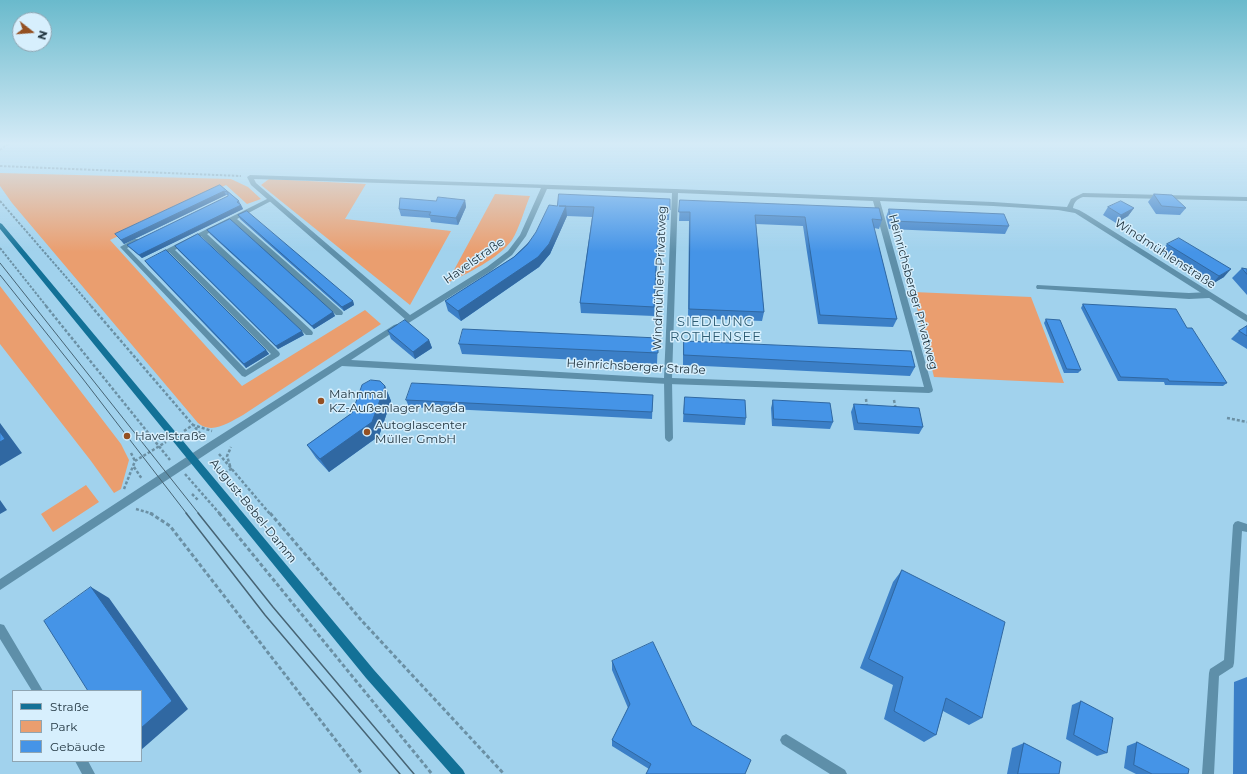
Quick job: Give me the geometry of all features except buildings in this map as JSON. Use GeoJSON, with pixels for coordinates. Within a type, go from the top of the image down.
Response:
{"type":"FeatureCollection","features":[{"type":"Feature","properties":{"kind":"main road","name":"August-Bebel-Damm"},"geometry":{"type":"LineString","coordinates":[[0,225],[370,674],[459,774]]}},
{"type":"Feature","properties":{"kind":"street"},"geometry":{"type":"LineString","coordinates":[[251,179],[253,184],[410,319]]}},
{"type":"Feature","properties":{"kind":"street","name":"Windmühlenstraße"},"geometry":{"type":"LineString","coordinates":[[313,179],[876,199],[994,204],[1070,210],[1084,215],[1247,319]]}},
{"type":"Feature","properties":{"kind":"street","name":"Havelstraße"},"geometry":{"type":"LineString","coordinates":[[0,585],[488,269],[514,249],[523,236],[545,187]]}},
{"type":"Feature","properties":{"kind":"street","name":"Windmühlen-Privatweg"},"geometry":{"type":"LineString","coordinates":[[669,438],[668,381],[675,191]]}},
{"type":"Feature","properties":{"kind":"street"},"geometry":{"type":"LineString","coordinates":[[1070,210],[1070,205],[1074,199],[1083,194],[1247,199]]}},
{"type":"Feature","properties":{"kind":"street"},"geometry":{"type":"LineString","coordinates":[[158,255],[271,198]]}},
{"type":"Feature","properties":{"kind":"street","name":"Heinrichsberger Privatweg"},"geometry":{"type":"LineString","coordinates":[[876,199],[929,390]]}},
{"type":"Feature","properties":{"kind":"street"},"geometry":{"type":"LineString","coordinates":[[232,218],[339,313]]}},
{"type":"Feature","properties":{"kind":"street"},"geometry":{"type":"LineString","coordinates":[[202,233],[309,333]]}},
{"type":"Feature","properties":{"kind":"street"},"geometry":{"type":"LineString","coordinates":[[143,237],[123,247],[143,262],[245,374],[276,354],[170,249]]}},
{"type":"Feature","properties":{"kind":"street"},"geometry":{"type":"LineString","coordinates":[[1040,287],[1189,296],[1209,295]]}},
{"type":"Feature","properties":{"kind":"street","name":"Heinrichsberger Straße"},"geometry":{"type":"LineString","coordinates":[[342,363],[668,381],[929,390]]}},
{"type":"Feature","properties":{"kind":"street"},"geometry":{"type":"LineString","coordinates":[[1208,774],[1214,673],[1229,663],[1238,525],[1247,528]]}},
{"type":"Feature","properties":{"kind":"street"},"geometry":{"type":"LineString","coordinates":[[0,629],[37,690]]}},
{"type":"Feature","properties":{"kind":"street"},"geometry":{"type":"LineString","coordinates":[[786,740],[841,774]]}},
{"type":"Feature","properties":{"kind":"street"},"geometry":{"type":"LineString","coordinates":[[82,762],[89,774]]}},
{"type":"Feature","properties":{"kind":"path"},"geometry":{"type":"LineString","coordinates":[[0,201],[200,433]]}},
{"type":"Feature","properties":{"kind":"path"},"geometry":{"type":"LineString","coordinates":[[0,248],[160,450]]}},
{"type":"Feature","properties":{"kind":"path"},"geometry":{"type":"LineString","coordinates":[[866,399],[868,412]]}},
{"type":"Feature","properties":{"kind":"path"},"geometry":{"type":"LineString","coordinates":[[894,400],[897,414]]}},
{"type":"Feature","properties":{"kind":"path"},"geometry":{"type":"LineString","coordinates":[[1228,418],[1247,422]]}},
{"type":"Feature","properties":{"kind":"path"},"geometry":{"type":"LineString","coordinates":[[193,425],[209,431],[214,431]]}},
{"type":"Feature","properties":{"kind":"path","name":"August-Bebel-Damm"},"geometry":{"type":"LineString","coordinates":[[232,445],[226,456],[232,469]]}},
{"type":"Feature","properties":{"kind":"path"},"geometry":{"type":"LineString","coordinates":[[122,493],[135,461],[158,447]]}},
{"type":"Feature","properties":{"kind":"path"},"geometry":{"type":"LineString","coordinates":[[131,453],[135,461]]}},
{"type":"Feature","properties":{"kind":"path","name":"August-Bebel-Damm"},"geometry":{"type":"LineString","coordinates":[[223,460],[362,621],[504,774]]}},
{"type":"Feature","properties":{"kind":"path"},"geometry":{"type":"LineString","coordinates":[[193,482],[432,774]]}},
{"type":"Feature","properties":{"kind":"path"},"geometry":{"type":"LineString","coordinates":[[192,494],[199,501]]}},
{"type":"Feature","properties":{"kind":"path"},"geometry":{"type":"LineString","coordinates":[[130,501],[136,509],[153,514],[170,526],[362,774]]}},
{"type":"Feature","properties":{"kind":"green space"},"geometry":{"type":"Polygon","coordinates":[[[0,179],[231,179],[248,187],[261,199],[247,204],[226,185],[110,240],[242,386],[365,310],[381,324],[243,415],[227,424],[215,428],[203,426],[198,423],[12,203],[0,186],[0,179]]]}},
{"type":"Feature","properties":{"kind":"green space"},"geometry":{"type":"Polygon","coordinates":[[[269,179],[366,184],[345,219],[451,231],[410,305],[261,185],[269,179]]]}},
{"type":"Feature","properties":{"kind":"green space"},"geometry":{"type":"Polygon","coordinates":[[[495,194],[530,196],[515,235],[506,247],[491,259],[447,283],[495,194]]]}},
{"type":"Feature","properties":{"kind":"green space"},"geometry":{"type":"Polygon","coordinates":[[[0,286],[121,444],[129,460],[121,489],[114,493],[0,344],[0,286]]]}},
{"type":"Feature","properties":{"kind":"green space"},"geometry":{"type":"Polygon","coordinates":[[[913,292],[1031,297],[1064,383],[934,377],[913,292]]]}},
{"type":"Feature","properties":{"kind":"green space"},"geometry":{"type":"Polygon","coordinates":[[[86,485],[99,502],[53,532],[41,514],[86,485]]]}},
{"type":"Feature","properties":{"kind":"tram line"},"geometry":{"type":"LineString","coordinates":[[0,263],[199,514]]}},
{"type":"Feature","properties":{"kind":"tram line"},"geometry":{"type":"LineString","coordinates":[[0,275],[83,379],[187,514]]}},
{"type":"Feature","properties":{"kind":"tram line"},"geometry":{"type":"LineString","coordinates":[[186,513],[265,615],[400,774]]}},
{"type":"Feature","properties":{"kind":"tram line"},"geometry":{"type":"LineString","coordinates":[[198,513],[273,607],[414,774]]}},
{"type":"Feature","properties":{"kind":"place","name":"Mahnmal KZ-Außenlager Magda"},"geometry":{"type":"Point","coordinates":[321,401]}},
{"type":"Feature","properties":{"kind":"place","name":"Autoglascenter Müller GmbH"},"geometry":{"type":"Point","coordinates":[367,432]}},
{"type":"Feature","properties":{"kind":"place","name":"Havelstraße"},"geometry":{"type":"Point","coordinates":[127,436]}},
{"type":"Feature","properties":{"kind":"district","name":"SIEDLUNG ROTHENSEE"},"geometry":{"type":"Point","coordinates":[716,330]}}]}
